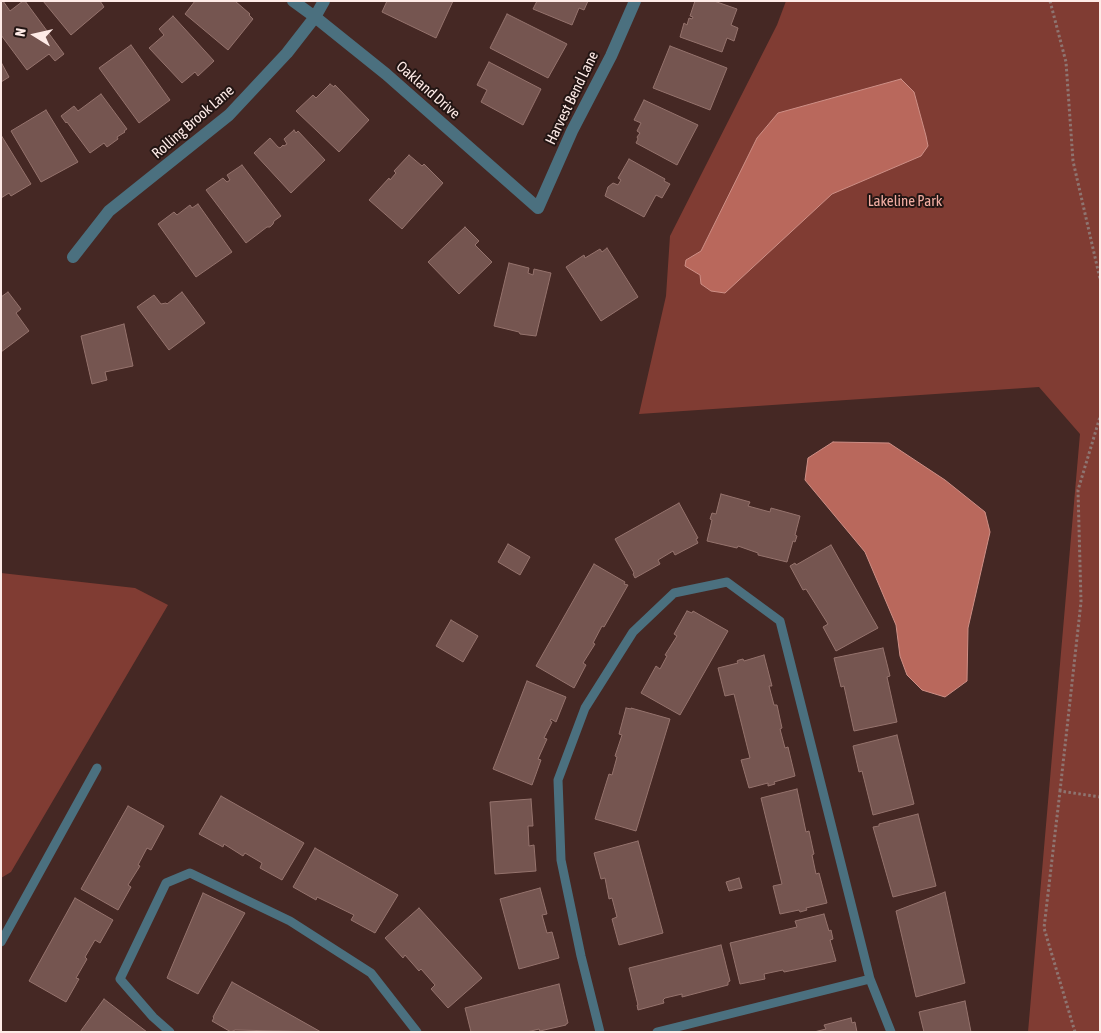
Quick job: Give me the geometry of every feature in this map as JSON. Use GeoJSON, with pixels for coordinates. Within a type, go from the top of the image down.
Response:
{"type":"FeatureCollection","features":[{"type":"Feature","properties":{"kind":"street","name":"Oakland Drive"},"geometry":{"type":"LineString","coordinates":[[293,1],[386,74],[538,208]]}},
{"type":"Feature","properties":{"kind":"street","name":"Rolling Brook Lane"},"geometry":{"type":"LineString","coordinates":[[73,257],[109,211],[230,115],[286,53],[315,17],[324,1]]}},
{"type":"Feature","properties":{"kind":"street","name":"Harvest Bend Lane"},"geometry":{"type":"LineString","coordinates":[[538,208],[572,131],[611,56],[635,1]]}},
{"type":"Feature","properties":{"kind":"lane"},"geometry":{"type":"LineString","coordinates":[[600,1032],[581,956],[561,860],[558,780],[584,708],[633,632],[674,593],[727,582],[780,621],[870,979],[891,1032]]}},
{"type":"Feature","properties":{"kind":"lane"},"geometry":{"type":"LineString","coordinates":[[1,942],[97,768]]}},
{"type":"Feature","properties":{"kind":"lane"},"geometry":{"type":"LineString","coordinates":[[170,1032],[153,1017],[120,980],[166,883],[190,873],[290,921],[371,973],[417,1032]]}},
{"type":"Feature","properties":{"kind":"lane"},"geometry":{"type":"LineString","coordinates":[[656,1032],[870,979]]}},
{"type":"Feature","properties":{"kind":"path"},"geometry":{"type":"LineString","coordinates":[[1050,1],[1066,62],[1073,160],[1100,279]]}},
{"type":"Feature","properties":{"kind":"path"},"geometry":{"type":"LineString","coordinates":[[1075,1032],[1044,928],[1081,602],[1078,490],[1100,417]]}},
{"type":"Feature","properties":{"kind":"path"},"geometry":{"type":"LineString","coordinates":[[1060,790],[1100,797]]}},
{"type":"Feature","properties":{"kind":"green space","name":"Lakeline Park"},"geometry":{"type":"Polygon","coordinates":[[[786,1],[1100,1],[1100,1032],[1028,1032],[1080,434],[1039,387],[639,414],[666,296],[670,236],[777,25],[786,1]]]}},
{"type":"Feature","properties":{"kind":"green space"},"geometry":{"type":"Polygon","coordinates":[[[1,573],[135,588],[168,605],[11,872],[1,878],[1,573]]]}},
{"type":"Feature","properties":{"kind":"shaded area"},"geometry":{"type":"Polygon","coordinates":[[[901,79],[914,92],[926,136],[928,146],[921,156],[832,194],[725,293],[711,291],[701,284],[700,275],[685,266],[686,260],[701,251],[757,138],[778,113],[901,79]]]}},
{"type":"Feature","properties":{"kind":"shaded area"},"geometry":{"type":"Polygon","coordinates":[[[833,442],[889,443],[945,480],[985,512],[990,532],[968,628],[967,681],[945,697],[922,690],[907,675],[900,656],[896,625],[865,552],[805,480],[808,458],[833,442]]]}},
{"type":"Feature","properties":{"kind":"building"},"geometry":{"type":"Polygon","coordinates":[[[3,1],[10,11],[25,1],[64,54],[55,61],[49,54],[27,70],[1,35],[1,2],[3,1]]]}},
{"type":"Feature","properties":{"kind":"building"},"geometry":{"type":"Polygon","coordinates":[[[43,1],[100,1],[104,7],[71,35],[43,1]]]}},
{"type":"Feature","properties":{"kind":"building"},"geometry":{"type":"Polygon","coordinates":[[[195,1],[235,1],[253,19],[228,50],[185,14],[195,1]]]}},
{"type":"Feature","properties":{"kind":"building"},"geometry":{"type":"Polygon","coordinates":[[[387,1],[453,1],[436,38],[382,12],[387,1]]]}},
{"type":"Feature","properties":{"kind":"building"},"geometry":{"type":"Polygon","coordinates":[[[537,1],[588,1],[584,10],[579,8],[572,25],[533,9],[537,1]]]}},
{"type":"Feature","properties":{"kind":"building"},"geometry":{"type":"Polygon","coordinates":[[[695,1],[714,1],[737,9],[731,25],[738,28],[734,41],[727,38],[722,52],[680,37],[684,23],[687,25],[689,18],[692,19],[693,17],[690,16],[695,1]]]}},
{"type":"Feature","properties":{"kind":"building"},"geometry":{"type":"Polygon","coordinates":[[[507,14],[567,44],[548,78],[490,48],[507,14]]]}},
{"type":"Feature","properties":{"kind":"building"},"geometry":{"type":"Polygon","coordinates":[[[173,16],[214,61],[198,76],[195,72],[182,83],[149,48],[164,35],[159,29],[173,16]]]}},
{"type":"Feature","properties":{"kind":"building"},"geometry":{"type":"Polygon","coordinates":[[[131,45],[170,100],[139,123],[99,68],[131,45]]]}},
{"type":"Feature","properties":{"kind":"building"},"geometry":{"type":"Polygon","coordinates":[[[670,46],[727,68],[710,110],[653,88],[670,46]]]}},
{"type":"Feature","properties":{"kind":"building"},"geometry":{"type":"Polygon","coordinates":[[[1,62],[9,77],[1,82],[1,62]]]}},
{"type":"Feature","properties":{"kind":"building"},"geometry":{"type":"Polygon","coordinates":[[[489,62],[541,89],[523,125],[481,102],[487,90],[477,85],[489,62]]]}},
{"type":"Feature","properties":{"kind":"building"},"geometry":{"type":"Polygon","coordinates":[[[330,84],[334,87],[335,85],[369,120],[339,152],[296,111],[313,95],[316,98],[330,84]]]}},
{"type":"Feature","properties":{"kind":"building"},"geometry":{"type":"Polygon","coordinates":[[[101,94],[127,129],[107,147],[104,143],[90,153],[61,116],[74,106],[78,111],[101,94]]]}},
{"type":"Feature","properties":{"kind":"building"},"geometry":{"type":"Polygon","coordinates":[[[644,100],[698,125],[677,165],[636,143],[640,133],[637,131],[641,123],[634,120],[644,100]]]}},
{"type":"Feature","properties":{"kind":"building"},"geometry":{"type":"Polygon","coordinates":[[[46,110],[78,162],[41,182],[11,131],[46,110]]]}},
{"type":"Feature","properties":{"kind":"building"},"geometry":{"type":"Polygon","coordinates":[[[294,130],[296,133],[298,131],[325,160],[291,193],[254,153],[270,138],[278,147],[284,146],[287,144],[284,139],[294,130]]]}},
{"type":"Feature","properties":{"kind":"building"},"geometry":{"type":"Polygon","coordinates":[[[1,135],[31,184],[11,196],[9,193],[1,198],[1,135]]]}},
{"type":"Feature","properties":{"kind":"building"},"geometry":{"type":"Polygon","coordinates":[[[409,155],[422,166],[424,164],[443,183],[402,229],[369,200],[389,178],[390,180],[396,173],[394,171],[409,155]]]}},
{"type":"Feature","properties":{"kind":"building"},"geometry":{"type":"Polygon","coordinates":[[[629,159],[665,179],[664,181],[670,184],[662,198],[656,195],[644,217],[605,196],[608,187],[613,183],[618,185],[621,180],[618,178],[629,159]]]}},
{"type":"Feature","properties":{"kind":"building"},"geometry":{"type":"Polygon","coordinates":[[[242,165],[281,216],[270,227],[267,227],[246,243],[206,190],[223,178],[227,182],[230,180],[227,175],[242,165]]]}},
{"type":"Feature","properties":{"kind":"building"},"geometry":{"type":"Polygon","coordinates":[[[198,204],[232,252],[196,277],[158,224],[174,212],[177,215],[190,205],[192,208],[198,204]]]}},
{"type":"Feature","properties":{"kind":"building"},"geometry":{"type":"Polygon","coordinates":[[[465,227],[479,241],[475,245],[492,262],[459,294],[428,262],[465,227]]]}},
{"type":"Feature","properties":{"kind":"building"},"geometry":{"type":"Polygon","coordinates":[[[607,248],[638,297],[601,321],[566,267],[584,255],[585,258],[600,249],[602,252],[607,248]]]}},
{"type":"Feature","properties":{"kind":"building"},"geometry":{"type":"Polygon","coordinates":[[[509,263],[529,268],[528,273],[533,275],[534,269],[551,273],[536,336],[520,334],[519,332],[494,326],[509,263]]]}},
{"type":"Feature","properties":{"kind":"building"},"geometry":{"type":"Polygon","coordinates":[[[8,292],[21,309],[16,313],[29,331],[1,352],[1,297],[8,292]]]}},
{"type":"Feature","properties":{"kind":"building"},"geometry":{"type":"Polygon","coordinates":[[[182,292],[205,323],[169,350],[137,307],[154,295],[161,304],[167,304],[182,292]]]}},
{"type":"Feature","properties":{"kind":"building"},"geometry":{"type":"Polygon","coordinates":[[[124,324],[133,366],[105,372],[107,380],[92,384],[81,336],[124,324]]]}},
{"type":"Feature","properties":{"kind":"building"},"geometry":{"type":"Polygon","coordinates":[[[721,494],[750,502],[748,506],[770,512],[771,508],[800,516],[795,535],[797,536],[795,542],[793,541],[787,562],[758,555],[758,553],[738,546],[737,548],[707,541],[712,520],[710,519],[712,513],[716,514],[721,494]]]}},
{"type":"Feature","properties":{"kind":"building"},"geometry":{"type":"Polygon","coordinates":[[[679,503],[698,538],[696,539],[698,543],[675,555],[673,551],[658,560],[660,564],[635,578],[615,539],[679,503]]]}},
{"type":"Feature","properties":{"kind":"building"},"geometry":{"type":"Polygon","coordinates":[[[508,544],[530,557],[520,575],[498,562],[508,544]]]}},
{"type":"Feature","properties":{"kind":"building"},"geometry":{"type":"Polygon","coordinates":[[[831,545],[878,628],[836,651],[823,627],[828,624],[806,589],[803,590],[790,566],[795,563],[796,565],[831,545]]]}},
{"type":"Feature","properties":{"kind":"building"},"geometry":{"type":"Polygon","coordinates":[[[594,564],[628,585],[593,643],[595,644],[583,663],[586,665],[574,688],[536,666],[594,564]]]}},
{"type":"Feature","properties":{"kind":"building"},"geometry":{"type":"Polygon","coordinates":[[[687,611],[692,613],[693,611],[728,631],[680,715],[641,693],[656,666],[660,669],[667,656],[665,655],[677,636],[674,634],[687,611]]]}},
{"type":"Feature","properties":{"kind":"building"},"geometry":{"type":"Polygon","coordinates":[[[451,620],[478,636],[463,662],[436,646],[451,620]]]}},
{"type":"Feature","properties":{"kind":"building"},"geometry":{"type":"Polygon","coordinates":[[[883,648],[890,676],[887,677],[897,722],[854,731],[844,686],[841,687],[834,658],[883,648]]]}},
{"type":"Feature","properties":{"kind":"building"},"geometry":{"type":"Polygon","coordinates":[[[764,655],[772,686],[769,686],[774,705],[777,705],[782,728],[780,729],[785,748],[788,747],[795,776],[774,782],[775,784],[768,786],[768,783],[749,788],[741,760],[750,758],[734,694],[725,696],[718,668],[738,663],[737,661],[739,660],[743,659],[744,661],[764,655]]]}},
{"type":"Feature","properties":{"kind":"building"},"geometry":{"type":"Polygon","coordinates":[[[527,681],[566,697],[556,722],[551,719],[550,721],[552,722],[544,738],[547,739],[538,759],[541,760],[532,785],[493,769],[527,681]]]}},
{"type":"Feature","properties":{"kind":"building"},"geometry":{"type":"Polygon","coordinates":[[[626,708],[670,719],[636,831],[595,819],[609,774],[612,775],[617,757],[615,756],[622,735],[619,734],[626,708]]]}},
{"type":"Feature","properties":{"kind":"building"},"geometry":{"type":"Polygon","coordinates":[[[897,735],[914,804],[873,815],[862,771],[859,772],[853,746],[897,735]]]}},
{"type":"Feature","properties":{"kind":"building"},"geometry":{"type":"Polygon","coordinates":[[[797,789],[806,832],[809,831],[816,874],[819,873],[827,903],[806,908],[807,910],[800,912],[799,910],[780,914],[773,886],[782,884],[761,798],[797,789]]]}},
{"type":"Feature","properties":{"kind":"building"},"geometry":{"type":"Polygon","coordinates":[[[221,796],[304,843],[282,880],[260,868],[262,863],[245,853],[243,856],[224,844],[223,847],[199,834],[221,796]]]}},
{"type":"Feature","properties":{"kind":"building"},"geometry":{"type":"Polygon","coordinates":[[[531,799],[533,826],[528,826],[529,846],[534,845],[536,871],[495,874],[490,802],[531,799]]]}},
{"type":"Feature","properties":{"kind":"building"},"geometry":{"type":"Polygon","coordinates":[[[128,806],[164,826],[151,850],[147,848],[138,865],[140,866],[128,885],[131,887],[118,910],[81,889],[128,806]]]}},
{"type":"Feature","properties":{"kind":"building"},"geometry":{"type":"Polygon","coordinates":[[[918,814],[936,886],[893,897],[873,827],[918,814]]]}},
{"type":"Feature","properties":{"kind":"building"},"geometry":{"type":"Polygon","coordinates":[[[638,841],[663,933],[619,945],[612,919],[617,917],[612,898],[609,899],[605,878],[601,879],[594,853],[638,841]]]}},
{"type":"Feature","properties":{"kind":"building"},"geometry":{"type":"Polygon","coordinates":[[[315,848],[398,895],[375,933],[351,920],[354,915],[317,897],[316,900],[293,887],[315,848]]]}},
{"type":"Feature","properties":{"kind":"building"},"geometry":{"type":"Polygon","coordinates":[[[739,878],[742,888],[729,891],[726,882],[739,878]]]}},
{"type":"Feature","properties":{"kind":"building"},"geometry":{"type":"Polygon","coordinates":[[[540,888],[547,914],[542,915],[547,933],[552,932],[559,958],[519,969],[500,899],[540,888]]]}},
{"type":"Feature","properties":{"kind":"building"},"geometry":{"type":"Polygon","coordinates":[[[945,892],[965,983],[916,997],[896,911],[945,892]]]}},
{"type":"Feature","properties":{"kind":"building"},"geometry":{"type":"Polygon","coordinates":[[[203,893],[245,913],[198,994],[167,978],[203,893]]]}},
{"type":"Feature","properties":{"kind":"building"},"geometry":{"type":"Polygon","coordinates":[[[75,898],[113,920],[100,943],[95,940],[85,957],[87,959],[76,978],[79,979],[66,1002],[29,981],[75,898]]]}},
{"type":"Feature","properties":{"kind":"building"},"geometry":{"type":"Polygon","coordinates":[[[419,908],[482,978],[448,1008],[431,989],[435,985],[421,969],[419,971],[405,955],[403,958],[385,938],[419,908]]]}},
{"type":"Feature","properties":{"kind":"building"},"geometry":{"type":"Polygon","coordinates":[[[824,914],[829,931],[831,930],[833,939],[830,940],[836,961],[784,972],[783,970],[764,974],[765,979],[740,984],[730,943],[797,927],[795,921],[824,914]]]}},
{"type":"Feature","properties":{"kind":"building"},"geometry":{"type":"Polygon","coordinates":[[[721,945],[730,981],[728,985],[682,997],[682,994],[665,998],[663,1000],[664,1003],[638,1010],[629,968],[721,945]]]}},
{"type":"Feature","properties":{"kind":"building"},"geometry":{"type":"Polygon","coordinates":[[[232,982],[321,1032],[235,1030],[231,1032],[212,1021],[232,982]]]}},
{"type":"Feature","properties":{"kind":"building"},"geometry":{"type":"Polygon","coordinates":[[[559,984],[568,1023],[566,1025],[527,1032],[471,1032],[465,1008],[559,984]]]}},
{"type":"Feature","properties":{"kind":"building"},"geometry":{"type":"Polygon","coordinates":[[[104,999],[147,1032],[80,1032],[104,999]]]}},
{"type":"Feature","properties":{"kind":"building"},"geometry":{"type":"Polygon","coordinates":[[[965,1001],[971,1032],[924,1032],[919,1012],[965,1001]]]}},
{"type":"Feature","properties":{"kind":"building"},"geometry":{"type":"Polygon","coordinates":[[[851,1018],[852,1023],[855,1022],[857,1032],[814,1032],[826,1029],[824,1025],[851,1018]]]}}]}
